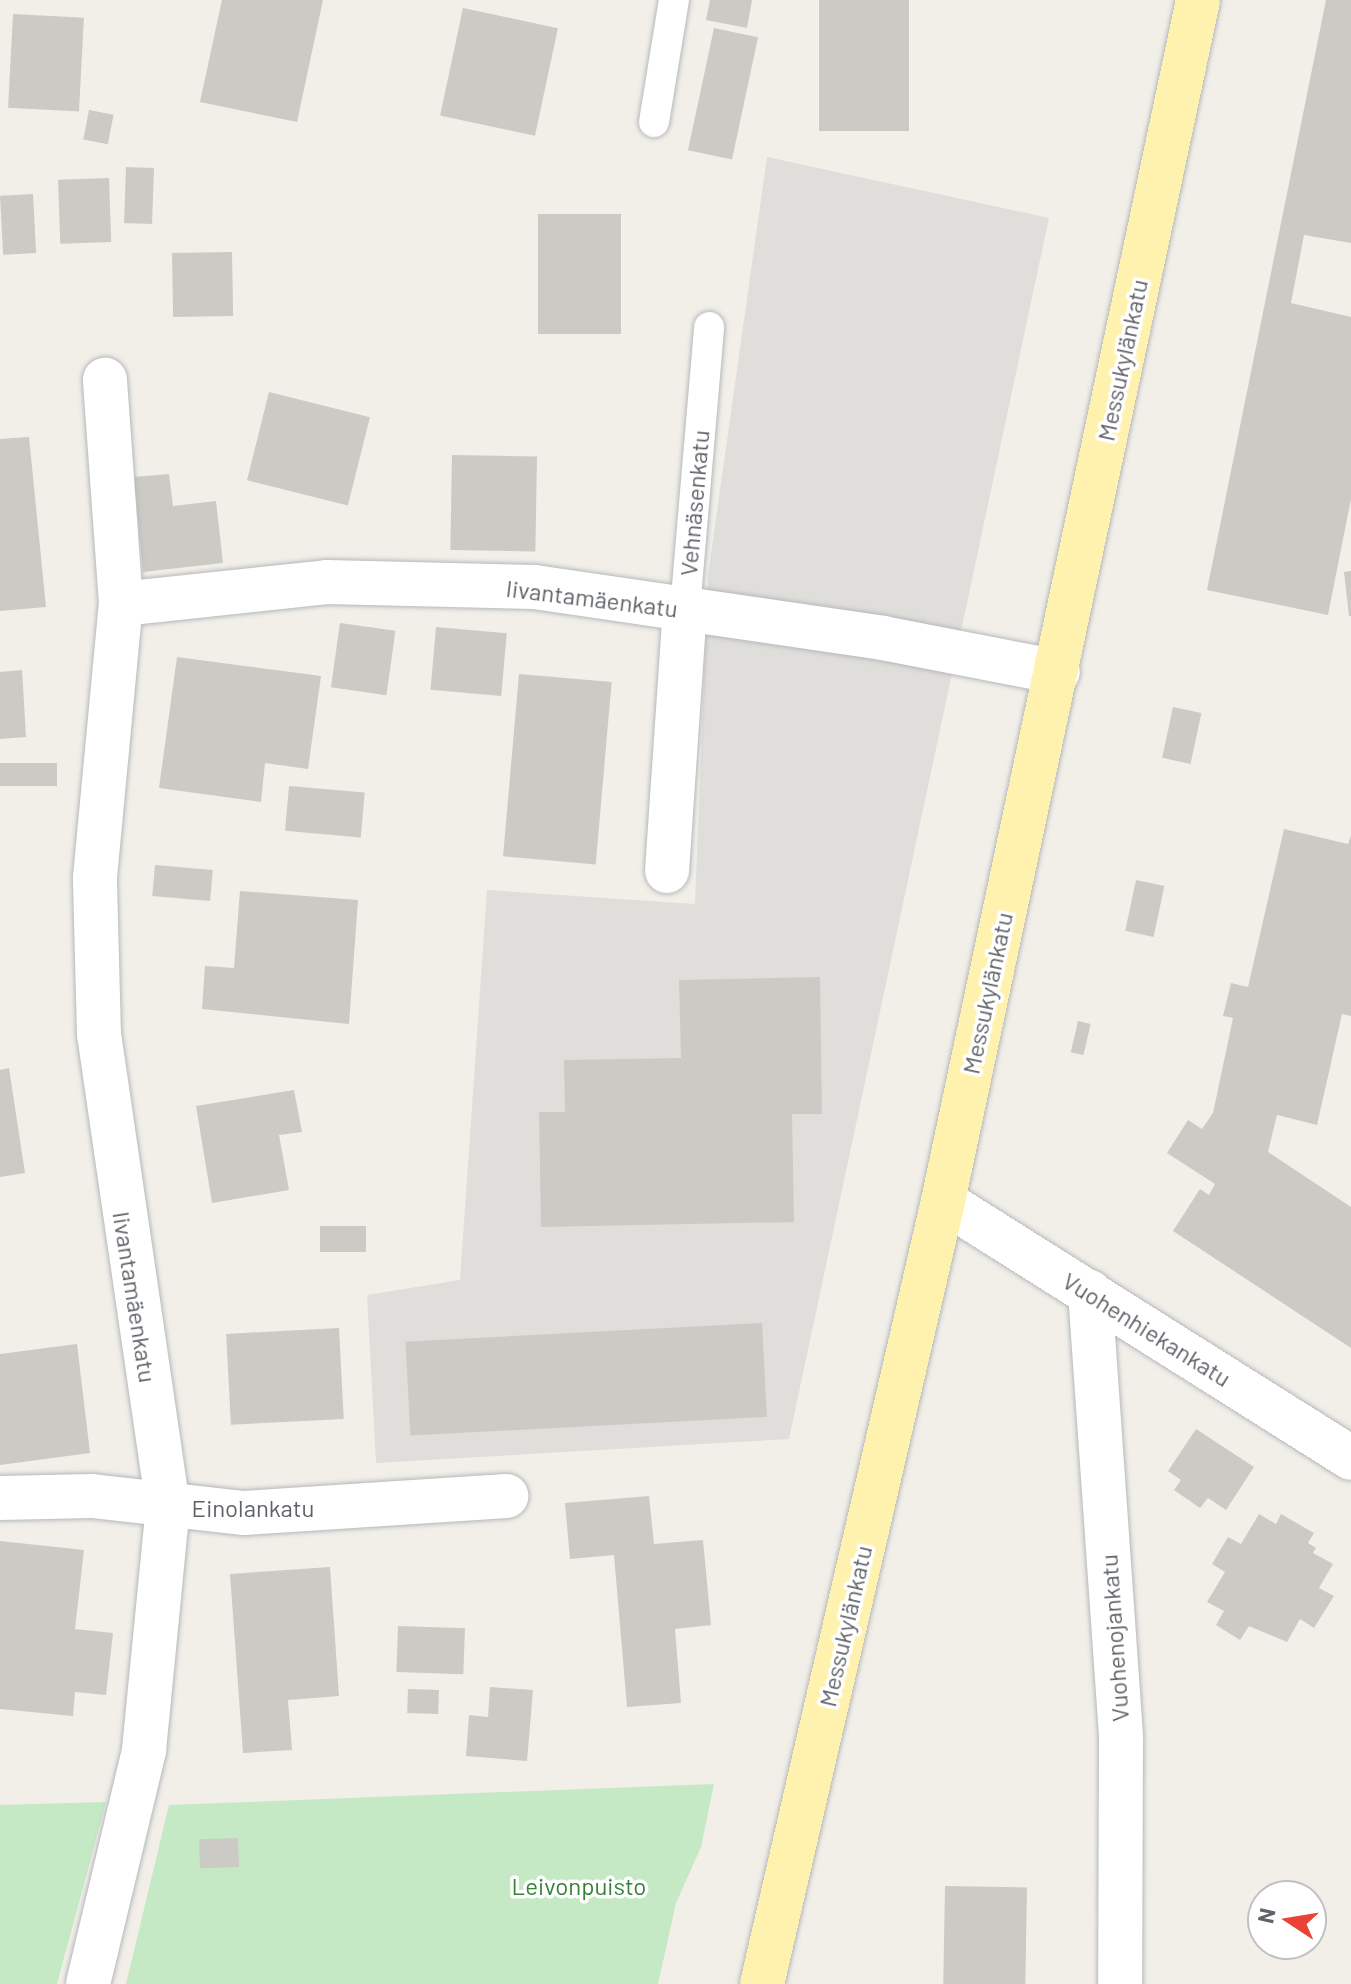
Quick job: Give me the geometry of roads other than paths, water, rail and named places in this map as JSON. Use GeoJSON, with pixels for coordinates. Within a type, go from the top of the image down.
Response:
{"type":"FeatureCollection","features":[{"type":"Feature","properties":{"kind":"main road","name":"Messukylänkatu"},"geometry":{"type":"LineString","coordinates":[[762,1984],[943,1201],[1058,672],[1198,0]]}},
{"type":"Feature","properties":{"kind":"street","name":"Iivantamäenkatu"},"geometry":{"type":"LineString","coordinates":[[88,1984],[144,1750],[168,1507],[99,1035],[95,877],[121,604],[105,380]]}},
{"type":"Feature","properties":{"kind":"street","name":"Iivantamäenkatu"},"geometry":{"type":"LineString","coordinates":[[121,604],[327,582],[534,587],[883,638],[1058,672]]}},
{"type":"Feature","properties":{"kind":"street","name":"Vehnäsenkatu"},"geometry":{"type":"LineString","coordinates":[[667,871],[685,609]]}},
{"type":"Feature","properties":{"kind":"street","name":"Vuohenhiekankatu"},"geometry":{"type":"LineString","coordinates":[[943,1201],[1351,1458]]}},
{"type":"Feature","properties":{"kind":"street","name":"Vuohenojankatu"},"geometry":{"type":"LineString","coordinates":[[1090,1292],[1121,1738],[1120,1984]]}},
{"type":"Feature","properties":{"kind":"street","name":"Einolankatu"},"geometry":{"type":"LineString","coordinates":[[0,1498],[92,1496],[168,1507],[244,1513],[506,1496]]}},
{"type":"Feature","properties":{"kind":"lane"},"geometry":{"type":"LineString","coordinates":[[654,122],[674,0]]}},
{"type":"Feature","properties":{"kind":"lane","name":"Vehnäsenkatu"},"geometry":{"type":"LineString","coordinates":[[685,609],[709,327]]}},
{"type":"Feature","properties":{"kind":"park label","name":"Leivonpuisto"},"geometry":{"type":"Point","coordinates":[579,1886]}}]}
